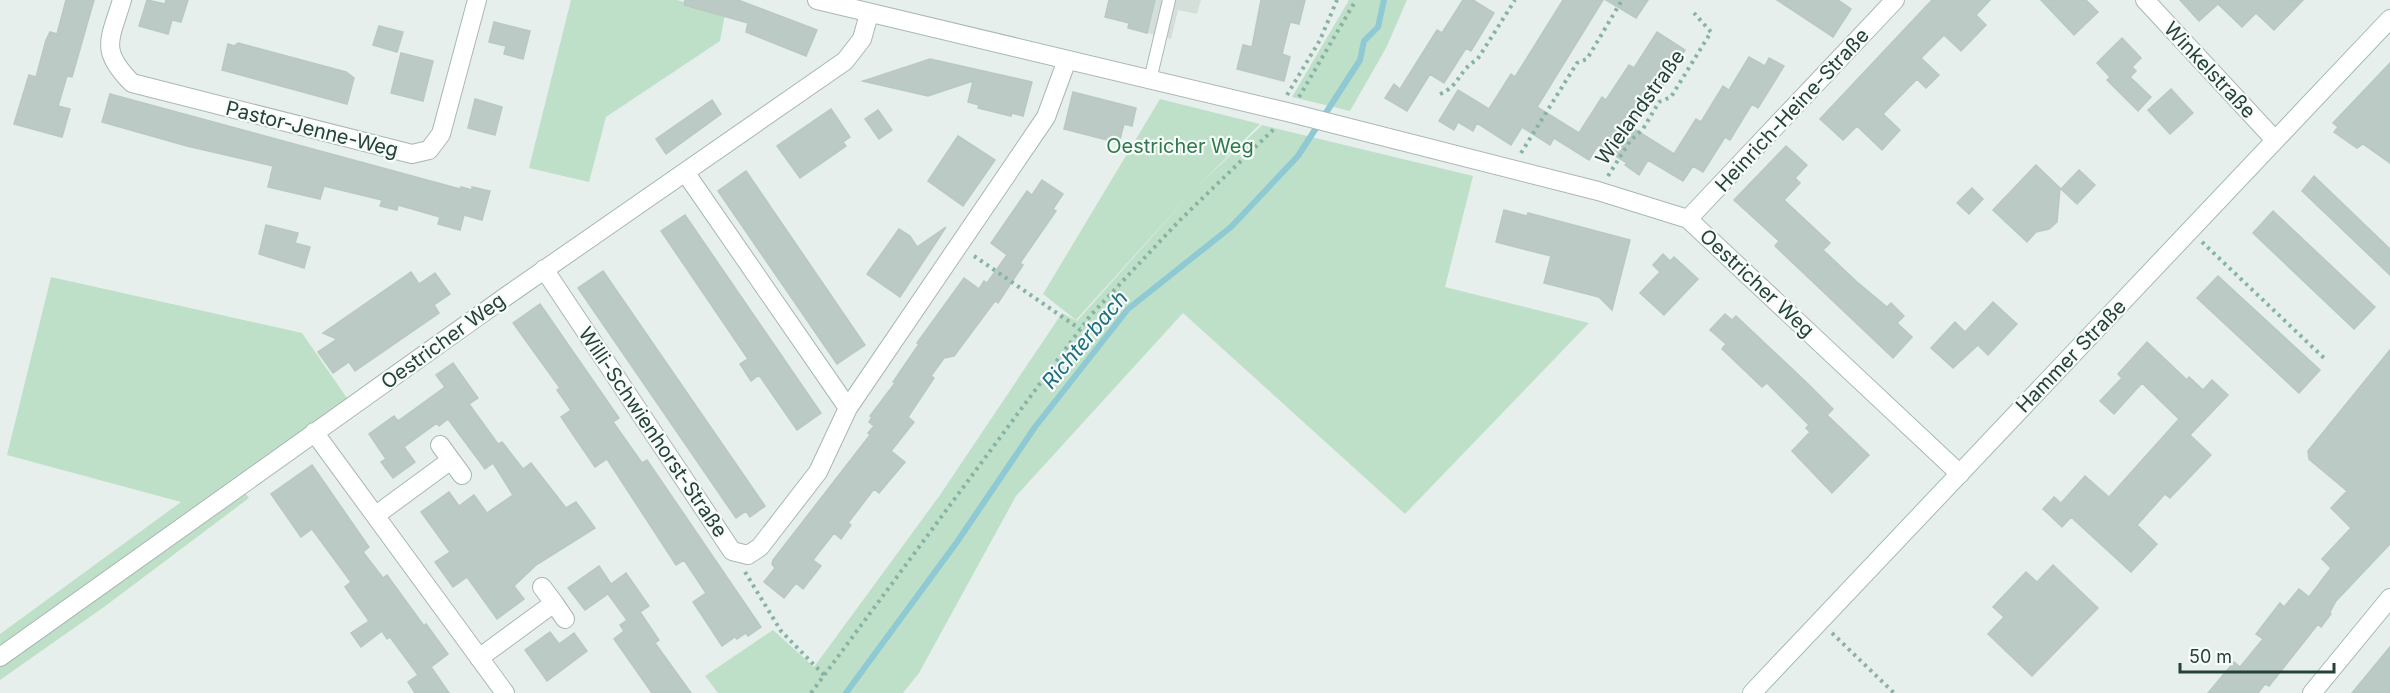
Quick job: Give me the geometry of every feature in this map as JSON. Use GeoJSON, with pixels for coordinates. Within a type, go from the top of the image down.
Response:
{"type":"FeatureCollection","features":[{"type":"Feature","properties":{"kind":"street","name":"Pastor-Jenne-Weg"},"geometry":{"type":"LineString","coordinates":[[122,0],[108,46],[115,67],[132,83],[412,154],[429,150],[441,134],[477,0]]}},
{"type":"Feature","properties":{"kind":"street","name":"Oestricher Weg"},"geometry":{"type":"LineString","coordinates":[[817,0],[847,4],[869,14],[1289,113],[1599,191],[1688,219],[1960,474]]}},
{"type":"Feature","properties":{"kind":"street","name":"Heinrich-Heine-Straße"},"geometry":{"type":"LineString","coordinates":[[1688,219],[1895,0]]}},
{"type":"Feature","properties":{"kind":"street","name":"Winkelstraße"},"geometry":{"type":"LineString","coordinates":[[2145,0],[2275,140]]}},
{"type":"Feature","properties":{"kind":"street","name":"Oestricher Weg"},"geometry":{"type":"LineString","coordinates":[[0,657],[544,269],[845,61],[862,39],[869,14]]}},
{"type":"Feature","properties":{"kind":"street","name":"Hammer Straße"},"geometry":{"type":"LineString","coordinates":[[1752,693],[2390,19]]}},
{"type":"Feature","properties":{"kind":"street","name":"Willi-Schwienhorst-Straße"},"geometry":{"type":"LineString","coordinates":[[544,269],[732,551],[748,555],[760,547],[818,472],[848,408],[1046,117],[1067,60]]}},
{"type":"Feature","properties":{"kind":"street"},"geometry":{"type":"LineString","coordinates":[[685,172],[848,408]]}},
{"type":"Feature","properties":{"kind":"street"},"geometry":{"type":"LineString","coordinates":[[315,432],[505,693]]}},
{"type":"Feature","properties":{"kind":"street"},"geometry":{"type":"LineString","coordinates":[[376,515],[446,452],[462,475]]}},
{"type":"Feature","properties":{"kind":"street"},"geometry":{"type":"LineString","coordinates":[[542,588],[565,618]]}},
{"type":"Feature","properties":{"kind":"street"},"geometry":{"type":"LineString","coordinates":[[2312,693],[2390,598]]}},
{"type":"Feature","properties":{"kind":"street"},"geometry":{"type":"LineString","coordinates":[[479,658],[554,603]]}},
{"type":"Feature","properties":{"kind":"lane"},"geometry":{"type":"LineString","coordinates":[[1150,80],[1169,0]]}},
{"type":"Feature","properties":{"kind":"path"},"geometry":{"type":"LineString","coordinates":[[1289,113],[1337,0]]}},
{"type":"Feature","properties":{"kind":"path"},"geometry":{"type":"LineString","coordinates":[[811,693],[1080,329],[1180,220],[1268,137],[1289,113],[1311,81],[1356,0]]}},
{"type":"Feature","properties":{"kind":"path"},"geometry":{"type":"LineString","coordinates":[[1440,94],[1453,89],[1467,65],[1478,60],[1515,0]]}},
{"type":"Feature","properties":{"kind":"path"},"geometry":{"type":"LineString","coordinates":[[1510,170],[1577,63],[1587,59],[1622,0]]}},
{"type":"Feature","properties":{"kind":"path","name":"Wielandstraße"},"geometry":{"type":"LineString","coordinates":[[1599,191],[1630,141],[1643,129],[1659,102],[1671,97],[1711,33],[1694,13]]}},
{"type":"Feature","properties":{"kind":"path"},"geometry":{"type":"LineString","coordinates":[[2191,231],[2324,358]]}},
{"type":"Feature","properties":{"kind":"path"},"geometry":{"type":"LineString","coordinates":[[959,245],[1080,329]]}},
{"type":"Feature","properties":{"kind":"path"},"geometry":{"type":"LineString","coordinates":[[732,551],[781,631],[824,675]]}},
{"type":"Feature","properties":{"kind":"path"},"geometry":{"type":"LineString","coordinates":[[1820,621],[1894,693]]}},
{"type":"Feature","properties":{"kind":"shaded area"},"geometry":{"type":"Polygon","coordinates":[[[1135,0],[1201,0],[1197,14],[1178,10],[1171,39],[1128,28],[1135,0]]]}},
{"type":"Feature","properties":{"kind":"green space"},"geometry":{"type":"Polygon","coordinates":[[[571,0],[677,0],[725,14],[720,41],[606,117],[589,182],[529,168],[571,0]]]}},
{"type":"Feature","properties":{"kind":"green space"},"geometry":{"type":"Polygon","coordinates":[[[1349,0],[1407,0],[1386,48],[1350,111],[1292,97],[1349,0]]]}},
{"type":"Feature","properties":{"kind":"green space"},"geometry":{"type":"Polygon","coordinates":[[[1160,99],[1260,124],[1200,184],[1262,125],[1473,176],[1445,287],[1589,323],[1405,514],[1183,313],[1016,496],[919,673],[903,693],[718,693],[705,676],[773,630],[814,667],[940,495],[1062,313],[1077,321],[1192,192],[1076,320],[1043,294],[1160,99]]]}},
{"type":"Feature","properties":{"kind":"green space"},"geometry":{"type":"Polygon","coordinates":[[[51,277],[302,333],[347,398],[0,649],[0,634],[181,502],[7,455],[51,277]]]}},
{"type":"Feature","properties":{"kind":"green space"},"geometry":{"type":"Polygon","coordinates":[[[242,489],[249,498],[104,607],[0,680],[0,663],[242,489]]]}},
{"type":"Feature","properties":{"kind":"building"},"geometry":{"type":"Polygon","coordinates":[[[66,0],[94,0],[72,77],[67,76],[58,106],[70,109],[62,137],[14,124],[29,75],[36,77],[46,40],[50,32],[57,34],[66,0]]]}},
{"type":"Feature","properties":{"kind":"building"},"geometry":{"type":"Polygon","coordinates":[[[147,0],[165,4],[166,0],[188,0],[181,22],[172,20],[168,34],[139,26],[147,0]]]}},
{"type":"Feature","properties":{"kind":"building"},"geometry":{"type":"Polygon","coordinates":[[[685,0],[738,0],[817,30],[806,56],[746,32],[748,23],[684,5],[685,0]]]}},
{"type":"Feature","properties":{"kind":"building"},"geometry":{"type":"Polygon","coordinates":[[[1109,0],[1155,0],[1147,33],[1128,28],[1129,23],[1105,17],[1109,0]]]}},
{"type":"Feature","properties":{"kind":"building"},"geometry":{"type":"Polygon","coordinates":[[[1261,0],[1305,0],[1299,24],[1290,22],[1282,54],[1290,57],[1284,81],[1237,69],[1243,45],[1252,47],[1261,0]]]}},
{"type":"Feature","properties":{"kind":"building"},"geometry":{"type":"Polygon","coordinates":[[[1463,0],[1473,0],[1494,13],[1471,51],[1466,48],[1444,83],[1430,74],[1407,111],[1385,98],[1394,84],[1400,89],[1437,30],[1442,33],[1463,0]]]}},
{"type":"Feature","properties":{"kind":"building"},"geometry":{"type":"Polygon","coordinates":[[[1563,0],[1603,0],[1537,107],[1579,133],[1602,97],[1606,100],[1629,65],[1634,68],[1657,32],[1685,50],[1663,86],[1658,83],[1631,127],[1674,154],[1696,119],[1701,122],[1723,86],[1729,90],[1749,57],[1765,66],[1769,58],[1784,66],[1758,108],[1752,104],[1730,140],[1725,137],[1703,172],[1693,166],[1683,181],[1648,160],[1639,175],[1625,165],[1627,163],[1598,145],[1589,160],[1554,138],[1550,145],[1522,127],[1511,145],[1477,123],[1473,131],[1458,122],[1454,130],[1439,121],[1458,90],[1489,109],[1511,74],[1515,77],[1563,0]]]}},
{"type":"Feature","properties":{"kind":"building"},"geometry":{"type":"Polygon","coordinates":[[[1606,0],[1648,0],[1636,18],[1606,0]]]}},
{"type":"Feature","properties":{"kind":"building"},"geometry":{"type":"Polygon","coordinates":[[[1777,0],[1838,0],[1851,9],[1833,37],[1777,0]]]}},
{"type":"Feature","properties":{"kind":"building"},"geometry":{"type":"Polygon","coordinates":[[[1932,0],[1990,0],[1976,15],[1986,25],[1961,51],[1944,35],[1921,58],[1939,75],[1926,88],[1917,79],[1883,114],[1900,130],[1882,150],[1857,126],[1843,140],[1820,119],[1932,0]]]}},
{"type":"Feature","properties":{"kind":"building"},"geometry":{"type":"Polygon","coordinates":[[[2041,0],[2086,0],[2098,12],[2074,35],[2041,0]]]}},
{"type":"Feature","properties":{"kind":"building"},"geometry":{"type":"Polygon","coordinates":[[[2180,0],[2303,0],[2274,30],[2256,13],[2242,27],[2218,4],[2199,21],[2180,0]]]}},
{"type":"Feature","properties":{"kind":"building"},"geometry":{"type":"Polygon","coordinates":[[[494,22],[530,31],[523,59],[504,54],[506,46],[489,42],[494,22]]]}},
{"type":"Feature","properties":{"kind":"building"},"geometry":{"type":"Polygon","coordinates":[[[379,26],[403,32],[397,52],[373,45],[379,26]]]}},
{"type":"Feature","properties":{"kind":"building"},"geometry":{"type":"Polygon","coordinates":[[[2122,38],[2141,58],[2132,67],[2136,71],[2130,77],[2151,97],[2138,111],[2107,80],[2110,77],[2097,63],[2122,38]]]}},
{"type":"Feature","properties":{"kind":"building"},"geometry":{"type":"Polygon","coordinates":[[[238,43],[346,72],[354,78],[347,104],[222,70],[228,44],[234,46],[238,43]]]}},
{"type":"Feature","properties":{"kind":"building"},"geometry":{"type":"Polygon","coordinates":[[[401,53],[433,61],[423,101],[391,93],[401,53]]]}},
{"type":"Feature","properties":{"kind":"building"},"geometry":{"type":"Polygon","coordinates":[[[930,59],[1032,82],[1023,116],[1012,113],[1011,116],[978,108],[979,105],[968,102],[973,81],[928,96],[863,81],[930,59]]]}},
{"type":"Feature","properties":{"kind":"building"},"geometry":{"type":"Polygon","coordinates":[[[2390,63],[2390,163],[2363,144],[2357,148],[2334,132],[2338,127],[2333,123],[2390,63]]]}},
{"type":"Feature","properties":{"kind":"building"},"geometry":{"type":"Polygon","coordinates":[[[2171,89],[2193,113],[2170,134],[2148,110],[2171,89]]]}},
{"type":"Feature","properties":{"kind":"building"},"geometry":{"type":"Polygon","coordinates":[[[1073,92],[1136,108],[1132,126],[1124,124],[1119,143],[1064,129],[1073,92]]]}},
{"type":"Feature","properties":{"kind":"building"},"geometry":{"type":"Polygon","coordinates":[[[110,94],[460,189],[461,187],[472,190],[472,187],[490,191],[482,220],[464,215],[460,230],[438,224],[440,217],[398,205],[397,210],[380,206],[382,200],[324,186],[320,199],[268,187],[273,166],[187,146],[102,122],[110,94]]]}},
{"type":"Feature","properties":{"kind":"building"},"geometry":{"type":"Polygon","coordinates":[[[475,99],[502,107],[495,135],[468,128],[475,99]]]}},
{"type":"Feature","properties":{"kind":"building"},"geometry":{"type":"Polygon","coordinates":[[[712,100],[721,114],[666,154],[656,139],[712,100]]]}},
{"type":"Feature","properties":{"kind":"building"},"geometry":{"type":"Polygon","coordinates":[[[831,109],[850,137],[843,142],[846,146],[800,178],[777,146],[831,109]]]}},
{"type":"Feature","properties":{"kind":"building"},"geometry":{"type":"Polygon","coordinates":[[[878,110],[892,130],[879,139],[865,119],[878,110]]]}},
{"type":"Feature","properties":{"kind":"building"},"geometry":{"type":"Polygon","coordinates":[[[958,136],[995,160],[963,206],[928,181],[958,136]]]}},
{"type":"Feature","properties":{"kind":"building"},"geometry":{"type":"Polygon","coordinates":[[[1786,146],[1807,165],[1795,178],[1800,183],[1784,200],[1830,243],[1823,250],[1887,307],[1891,303],[1904,316],[1897,323],[1912,337],[1893,358],[1775,246],[1779,241],[1734,200],[1786,146]]]}},
{"type":"Feature","properties":{"kind":"building"},"geometry":{"type":"Polygon","coordinates":[[[2036,165],[2060,188],[2057,222],[2049,229],[2036,232],[2027,242],[1993,210],[2036,165]]]}},
{"type":"Feature","properties":{"kind":"building"},"geometry":{"type":"Polygon","coordinates":[[[2079,170],[2095,185],[2077,204],[2061,189],[2079,170]]]}},
{"type":"Feature","properties":{"kind":"building"},"geometry":{"type":"Polygon","coordinates":[[[746,171],[865,345],[837,364],[718,191],[746,171]]]}},
{"type":"Feature","properties":{"kind":"building"},"geometry":{"type":"Polygon","coordinates":[[[2314,176],[2390,249],[2390,275],[2302,191],[2314,176]]]}},
{"type":"Feature","properties":{"kind":"building"},"geometry":{"type":"Polygon","coordinates":[[[1042,180],[1063,194],[1053,209],[1056,211],[1020,263],[1023,265],[998,303],[995,301],[954,356],[944,358],[931,376],[934,378],[908,417],[914,422],[891,451],[905,462],[879,493],[874,489],[848,523],[851,525],[841,539],[834,533],[813,560],[821,566],[803,589],[796,583],[784,598],[764,582],[775,568],[772,564],[773,560],[870,435],[868,433],[874,426],[869,422],[872,417],[870,416],[895,383],[893,382],[919,344],[917,343],[964,278],[979,289],[984,281],[987,283],[1007,255],[991,243],[1027,191],[1032,195],[1042,180]]]}},
{"type":"Feature","properties":{"kind":"building"},"geometry":{"type":"Polygon","coordinates":[[[1972,188],[1983,199],[1969,214],[1957,203],[1972,188]]]}},
{"type":"Feature","properties":{"kind":"building"},"geometry":{"type":"Polygon","coordinates":[[[1504,210],[1527,216],[1528,213],[1630,240],[1612,310],[1599,297],[1544,283],[1551,256],[1496,242],[1504,210]]]}},
{"type":"Feature","properties":{"kind":"building"},"geometry":{"type":"Polygon","coordinates":[[[2273,211],[2375,307],[2354,329],[2253,233],[2273,211]]]}},
{"type":"Feature","properties":{"kind":"building"},"geometry":{"type":"Polygon","coordinates":[[[685,215],[821,413],[797,430],[759,375],[751,381],[740,364],[748,359],[661,231],[685,215]]]}},
{"type":"Feature","properties":{"kind":"building"},"geometry":{"type":"Polygon","coordinates":[[[266,225],[298,233],[295,243],[310,247],[304,268],[259,254],[266,225]]]}},
{"type":"Feature","properties":{"kind":"building"},"geometry":{"type":"Polygon","coordinates":[[[946,227],[900,297],[867,274],[899,229],[910,236],[917,247],[946,227]]]}},
{"type":"Feature","properties":{"kind":"building"},"geometry":{"type":"Polygon","coordinates":[[[1663,254],[1670,261],[1674,257],[1698,279],[1664,315],[1640,293],[1660,272],[1653,265],[1663,254]]]}},
{"type":"Feature","properties":{"kind":"building"},"geometry":{"type":"Polygon","coordinates":[[[603,271],[765,506],[750,517],[746,511],[736,518],[578,288],[603,271]]]}},
{"type":"Feature","properties":{"kind":"building"},"geometry":{"type":"Polygon","coordinates":[[[411,272],[419,284],[435,273],[450,294],[434,305],[439,313],[355,371],[349,362],[333,373],[318,352],[337,339],[323,333],[411,272]]]}},
{"type":"Feature","properties":{"kind":"building"},"geometry":{"type":"Polygon","coordinates":[[[2218,276],[2320,370],[2299,393],[2197,298],[2218,276]]]}},
{"type":"Feature","properties":{"kind":"building"},"geometry":{"type":"Polygon","coordinates":[[[1993,302],[2017,324],[1988,355],[1978,345],[1953,368],[1931,348],[1955,322],[1965,332],[1993,302]]]}},
{"type":"Feature","properties":{"kind":"building"},"geometry":{"type":"Polygon","coordinates":[[[540,304],[619,418],[613,422],[642,463],[647,460],[761,627],[748,636],[746,633],[737,639],[735,637],[722,646],[693,602],[706,593],[684,560],[676,565],[607,459],[595,467],[561,417],[571,410],[557,390],[560,388],[513,323],[540,304]]]}},
{"type":"Feature","properties":{"kind":"building"},"geometry":{"type":"Polygon","coordinates":[[[1725,314],[1732,320],[1736,316],[1805,381],[1833,409],[1827,415],[1869,455],[1832,493],[1792,451],[1810,432],[1806,428],[1809,425],[1767,383],[1762,387],[1722,349],[1726,344],[1710,330],[1725,314]]]}},
{"type":"Feature","properties":{"kind":"building"},"geometry":{"type":"Polygon","coordinates":[[[2147,342],[2187,380],[2189,377],[2203,390],[2212,380],[2228,395],[2190,435],[2211,455],[2170,498],[2165,494],[2137,525],[2157,544],[2131,572],[2071,517],[2062,527],[2043,509],[2054,497],[2061,503],[2085,476],[2109,497],[2179,419],[2142,383],[2114,414],[2100,401],[2122,378],[2118,374],[2147,342]]]}},
{"type":"Feature","properties":{"kind":"building"},"geometry":{"type":"Polygon","coordinates":[[[2390,350],[2390,544],[2336,601],[2331,614],[2321,627],[2318,624],[2269,686],[2265,684],[2258,693],[2208,693],[2234,662],[2240,667],[2263,639],[2256,634],[2280,603],[2284,607],[2299,589],[2309,597],[2331,568],[2322,559],[2351,528],[2331,508],[2347,491],[2309,459],[2308,451],[2390,350]]]}},
{"type":"Feature","properties":{"kind":"building"},"geometry":{"type":"Polygon","coordinates":[[[453,363],[478,398],[469,404],[498,444],[502,442],[523,469],[531,463],[566,508],[576,502],[595,528],[536,565],[514,586],[524,599],[497,619],[467,577],[453,587],[435,562],[450,552],[421,512],[449,492],[459,506],[474,495],[487,513],[513,495],[493,463],[485,469],[448,419],[439,426],[437,423],[404,447],[415,462],[393,478],[381,462],[386,459],[369,434],[394,416],[398,421],[445,387],[436,375],[453,363]]]}},
{"type":"Feature","properties":{"kind":"building"},"geometry":{"type":"Polygon","coordinates":[[[312,465],[369,547],[363,552],[383,578],[387,575],[424,626],[426,624],[448,654],[431,667],[449,693],[415,693],[408,682],[418,675],[390,637],[387,639],[382,631],[361,647],[351,633],[369,621],[345,587],[351,582],[312,529],[301,537],[271,494],[312,465]]]}},
{"type":"Feature","properties":{"kind":"building"},"geometry":{"type":"Polygon","coordinates":[[[2053,565],[2098,608],[2032,676],[1988,634],[2004,617],[1993,607],[2026,572],[2037,582],[2053,565]]]}},
{"type":"Feature","properties":{"kind":"building"},"geometry":{"type":"Polygon","coordinates":[[[599,566],[611,584],[626,573],[649,606],[640,612],[659,640],[655,643],[691,693],[652,693],[614,639],[624,631],[620,625],[627,620],[608,594],[585,610],[568,588],[599,566]]]}},
{"type":"Feature","properties":{"kind":"building"},"geometry":{"type":"Polygon","coordinates":[[[550,632],[559,644],[574,633],[587,651],[547,681],[525,650],[550,632]]]}},
{"type":"Feature","properties":{"kind":"building"},"geometry":{"type":"Polygon","coordinates":[[[2390,647],[2390,693],[2352,693],[2390,647]]]}},
{"type":"Feature","properties":{"kind":"waterway","name":"Richterbach"},"geometry":{"type":"LineString","coordinates":[[846,693],[957,542],[1035,427],[1128,309],[1231,227],[1298,156],[1360,60],[1364,41],[1378,27],[1384,0]]}}]}
